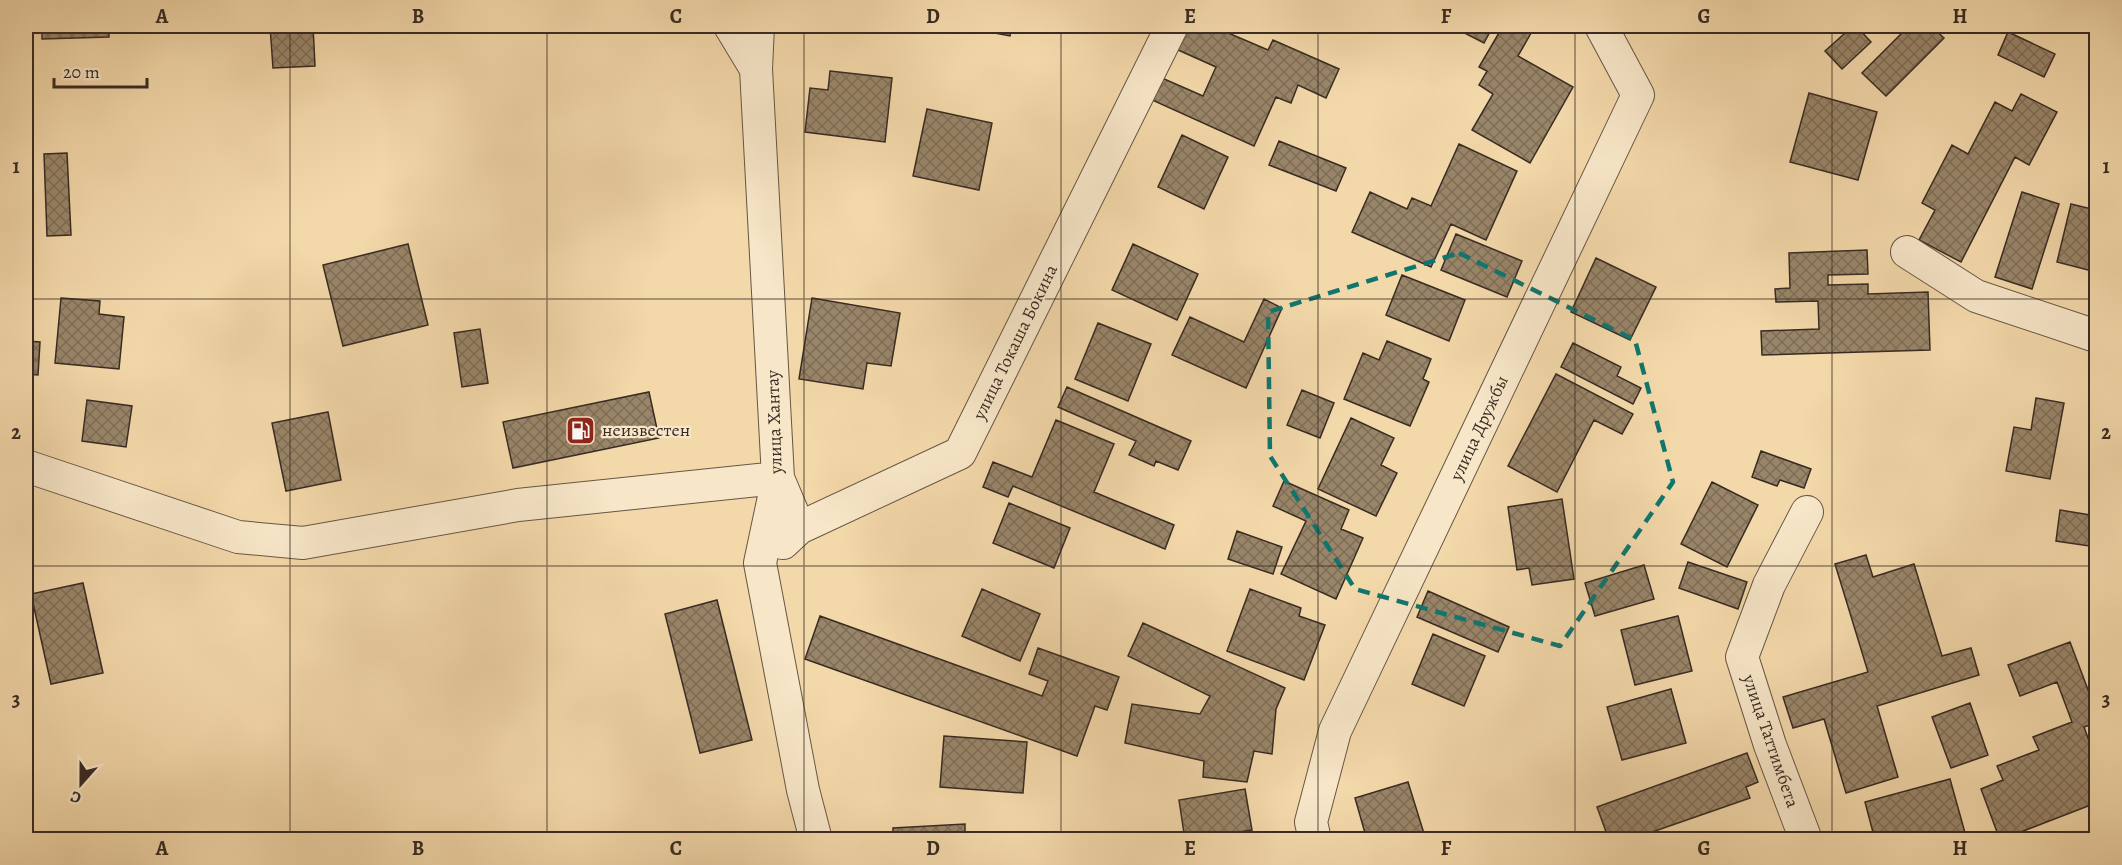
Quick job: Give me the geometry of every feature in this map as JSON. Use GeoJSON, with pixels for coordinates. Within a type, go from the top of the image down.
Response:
{"type":"FeatureCollection","features":[{"type":"Feature","properties":{"kind":"street"},"geometry":{"type":"LineString","coordinates":[[730,26],[756,69]]}},
{"type":"Feature","properties":{"kind":"street","name":"улица Хантау"},"geometry":{"type":"LineString","coordinates":[[758,26],[756,69],[777,478],[760,563],[803,790],[816,840]]}},
{"type":"Feature","properties":{"kind":"street","name":"улица Токаша Бокина"},"geometry":{"type":"LineString","coordinates":[[760,563],[799,528],[960,453],[1172,26]]}},
{"type":"Feature","properties":{"kind":"street","name":"улица Дружбы"},"geometry":{"type":"LineString","coordinates":[[1315,840],[1311,822],[1335,731],[1638,95],[1601,26]]}},
{"type":"Feature","properties":{"kind":"street"},"geometry":{"type":"LineString","coordinates":[[1907,252],[1976,296],[2073,330],[2097,336]]}},
{"type":"Feature","properties":{"kind":"street"},"geometry":{"type":"LineString","coordinates":[[26,466],[238,537],[303,543],[518,505],[777,478],[799,528]]}},
{"type":"Feature","properties":{"kind":"street","name":"улица Таттимбета"},"geometry":{"type":"LineString","coordinates":[[1806,840],[1770,745],[1742,657],[1769,585],[1807,512]]}},
{"type":"Feature","properties":{"kind":"highlighted area"},"geometry":{"type":"Polygon","coordinates":[[[1459,253],[1635,340],[1673,482],[1560,646],[1355,589],[1270,456],[1268,312],[1459,253]]]}},
{"type":"Feature","properties":{"kind":"building"},"geometry":{"type":"Polygon","coordinates":[[[42,26],[109,26],[109,37],[42,39],[42,26]]]}},
{"type":"Feature","properties":{"kind":"building"},"geometry":{"type":"Polygon","coordinates":[[[270,26],[313,26],[315,66],[273,68],[270,26]]]}},
{"type":"Feature","properties":{"kind":"building"},"geometry":{"type":"Polygon","coordinates":[[[957,26],[1012,26],[1010,36],[957,26]]]}},
{"type":"Feature","properties":{"kind":"building"},"geometry":{"type":"Polygon","coordinates":[[[1186,26],[1212,26],[1268,50],[1273,40],[1339,69],[1326,98],[1298,85],[1291,103],[1276,97],[1254,146],[1152,100],[1162,78],[1203,96],[1216,67],[1176,49],[1186,26]]]}},
{"type":"Feature","properties":{"kind":"building"},"geometry":{"type":"Polygon","coordinates":[[[1278,26],[1297,26],[1294,32],[1278,26]]]}},
{"type":"Feature","properties":{"kind":"building"},"geometry":{"type":"Polygon","coordinates":[[[1451,26],[1493,26],[1484,43],[1451,26]]]}},
{"type":"Feature","properties":{"kind":"building"},"geometry":{"type":"Polygon","coordinates":[[[1503,26],[1535,26],[1518,56],[1573,87],[1530,163],[1472,130],[1493,94],[1479,85],[1487,71],[1479,67],[1503,26]]]}},
{"type":"Feature","properties":{"kind":"building"},"geometry":{"type":"Polygon","coordinates":[[[1853,26],[1856,26],[1871,42],[1842,69],[1825,51],[1853,26]]]}},
{"type":"Feature","properties":{"kind":"building"},"geometry":{"type":"Polygon","coordinates":[[[1909,26],[1931,26],[1944,38],[1886,96],[1862,73],[1909,26]]]}},
{"type":"Feature","properties":{"kind":"building"},"geometry":{"type":"Polygon","coordinates":[[[2008,32],[2055,54],[2044,77],[1998,55],[2008,32]]]}},
{"type":"Feature","properties":{"kind":"building"},"geometry":{"type":"Polygon","coordinates":[[[830,71],[892,78],[885,142],[805,132],[810,88],[828,90],[830,71]]]}},
{"type":"Feature","properties":{"kind":"building"},"geometry":{"type":"Polygon","coordinates":[[[1809,93],[1877,112],[1858,180],[1790,162],[1809,93]]]}},
{"type":"Feature","properties":{"kind":"building"},"geometry":{"type":"Polygon","coordinates":[[[2021,94],[2057,112],[2029,165],[2015,157],[1961,262],[1919,240],[1935,210],[1922,203],[1952,145],[1968,154],[1995,102],[2012,111],[2021,94]]]}},
{"type":"Feature","properties":{"kind":"building"},"geometry":{"type":"Polygon","coordinates":[[[927,109],[992,123],[979,190],[913,176],[927,109]]]}},
{"type":"Feature","properties":{"kind":"building"},"geometry":{"type":"Polygon","coordinates":[[[1182,135],[1228,157],[1204,209],[1158,187],[1182,135]]]}},
{"type":"Feature","properties":{"kind":"building"},"geometry":{"type":"Polygon","coordinates":[[[1279,141],[1346,168],[1336,191],[1269,165],[1279,141]]]}},
{"type":"Feature","properties":{"kind":"building"},"geometry":{"type":"Polygon","coordinates":[[[1459,144],[1517,171],[1486,240],[1451,224],[1431,267],[1352,232],[1370,192],[1407,209],[1412,198],[1431,206],[1459,144]]]}},
{"type":"Feature","properties":{"kind":"building"},"geometry":{"type":"Polygon","coordinates":[[[67,153],[71,235],[47,236],[44,154],[67,153]]]}},
{"type":"Feature","properties":{"kind":"building"},"geometry":{"type":"Polygon","coordinates":[[[2022,192],[2059,204],[2032,289],[1995,277],[2022,192]]]}},
{"type":"Feature","properties":{"kind":"building"},"geometry":{"type":"Polygon","coordinates":[[[2071,204],[2096,210],[2096,272],[2057,262],[2071,204]]]}},
{"type":"Feature","properties":{"kind":"building"},"geometry":{"type":"Polygon","coordinates":[[[1456,234],[1522,261],[1507,297],[1441,270],[1456,234]]]}},
{"type":"Feature","properties":{"kind":"building"},"geometry":{"type":"Polygon","coordinates":[[[408,244],[428,325],[343,346],[323,265],[408,244]]]}},
{"type":"Feature","properties":{"kind":"building"},"geometry":{"type":"Polygon","coordinates":[[[1133,244],[1198,274],[1177,320],[1112,290],[1133,244]]]}},
{"type":"Feature","properties":{"kind":"building"},"geometry":{"type":"Polygon","coordinates":[[[1867,250],[1868,274],[1828,275],[1828,285],[1868,284],[1868,294],[1928,292],[1930,350],[1762,355],[1761,331],[1819,329],[1818,301],[1776,302],[1775,289],[1790,288],[1789,253],[1867,250]]]}},
{"type":"Feature","properties":{"kind":"building"},"geometry":{"type":"Polygon","coordinates":[[[1596,258],[1656,287],[1630,340],[1571,312],[1596,258]]]}},
{"type":"Feature","properties":{"kind":"building"},"geometry":{"type":"Polygon","coordinates":[[[1402,275],[1465,300],[1449,341],[1386,315],[1402,275]]]}},
{"type":"Feature","properties":{"kind":"building"},"geometry":{"type":"Polygon","coordinates":[[[61,298],[100,301],[99,314],[124,317],[119,369],[55,363],[61,298]]]}},
{"type":"Feature","properties":{"kind":"building"},"geometry":{"type":"Polygon","coordinates":[[[812,298],[900,313],[891,366],[867,363],[863,389],[799,379],[812,298]]]}},
{"type":"Feature","properties":{"kind":"building"},"geometry":{"type":"Polygon","coordinates":[[[1264,299],[1282,308],[1246,388],[1172,355],[1190,317],[1244,342],[1264,299]]]}},
{"type":"Feature","properties":{"kind":"building"},"geometry":{"type":"Polygon","coordinates":[[[1098,323],[1151,344],[1128,401],[1075,379],[1098,323]]]}},
{"type":"Feature","properties":{"kind":"building"},"geometry":{"type":"Polygon","coordinates":[[[480,329],[488,383],[462,387],[454,333],[480,329]]]}},
{"type":"Feature","properties":{"kind":"building"},"geometry":{"type":"Polygon","coordinates":[[[26,341],[40,342],[38,375],[26,374],[26,341]]]}},
{"type":"Feature","properties":{"kind":"building"},"geometry":{"type":"Polygon","coordinates":[[[1387,341],[1431,359],[1423,379],[1429,382],[1410,426],[1344,399],[1363,353],[1379,360],[1387,341]]]}},
{"type":"Feature","properties":{"kind":"building"},"geometry":{"type":"Polygon","coordinates":[[[1573,343],[1621,367],[1617,376],[1641,388],[1633,404],[1561,367],[1573,343]]]}},
{"type":"Feature","properties":{"kind":"building"},"geometry":{"type":"Polygon","coordinates":[[[1556,374],[1633,414],[1622,434],[1594,420],[1557,492],[1508,466],[1556,374]]]}},
{"type":"Feature","properties":{"kind":"building"},"geometry":{"type":"Polygon","coordinates":[[[1067,387],[1191,441],[1178,470],[1156,461],[1154,466],[1129,455],[1136,441],[1058,407],[1067,387]]]}},
{"type":"Feature","properties":{"kind":"building"},"geometry":{"type":"Polygon","coordinates":[[[1302,390],[1334,403],[1320,438],[1287,425],[1302,390]]]}},
{"type":"Feature","properties":{"kind":"building","name":"неизвестен"},"geometry":{"type":"Polygon","coordinates":[[[649,392],[659,438],[513,468],[503,422],[649,392]]]}},
{"type":"Feature","properties":{"kind":"building"},"geometry":{"type":"Polygon","coordinates":[[[2036,398],[2064,403],[2050,479],[2006,471],[2014,427],[2031,430],[2036,398]]]}},
{"type":"Feature","properties":{"kind":"building"},"geometry":{"type":"Polygon","coordinates":[[[87,400],[132,406],[126,447],[82,441],[87,400]]]}},
{"type":"Feature","properties":{"kind":"building"},"geometry":{"type":"Polygon","coordinates":[[[328,412],[341,480],[286,491],[272,423],[328,412]]]}},
{"type":"Feature","properties":{"kind":"building"},"geometry":{"type":"Polygon","coordinates":[[[1351,418],[1394,438],[1381,465],[1397,473],[1376,516],[1318,489],[1351,418]]]}},
{"type":"Feature","properties":{"kind":"building"},"geometry":{"type":"Polygon","coordinates":[[[1056,420],[1114,444],[1094,492],[1174,525],[1165,549],[1013,486],[1008,497],[983,487],[993,462],[1032,477],[1056,420]]]}},
{"type":"Feature","properties":{"kind":"building"},"geometry":{"type":"Polygon","coordinates":[[[1761,451],[1811,469],[1804,488],[1780,480],[1777,486],[1752,477],[1761,451]]]}},
{"type":"Feature","properties":{"kind":"building"},"geometry":{"type":"Polygon","coordinates":[[[1284,481],[1349,510],[1341,529],[1363,538],[1336,599],[1281,574],[1306,521],[1273,506],[1284,481]]]}},
{"type":"Feature","properties":{"kind":"building"},"geometry":{"type":"Polygon","coordinates":[[[1712,482],[1758,505],[1727,567],[1681,544],[1712,482]]]}},
{"type":"Feature","properties":{"kind":"building"},"geometry":{"type":"Polygon","coordinates":[[[1562,499],[1574,579],[1532,585],[1529,568],[1517,570],[1508,507],[1562,499]]]}},
{"type":"Feature","properties":{"kind":"building"},"geometry":{"type":"Polygon","coordinates":[[[1009,503],[1070,528],[1054,568],[993,543],[1009,503]]]}},
{"type":"Feature","properties":{"kind":"building"},"geometry":{"type":"Polygon","coordinates":[[[2060,510],[2096,516],[2096,547],[2056,541],[2060,510]]]}},
{"type":"Feature","properties":{"kind":"building"},"geometry":{"type":"Polygon","coordinates":[[[1237,531],[1282,547],[1273,574],[1228,559],[1237,531]]]}},
{"type":"Feature","properties":{"kind":"building"},"geometry":{"type":"Polygon","coordinates":[[[1866,555],[1873,577],[1914,564],[1942,656],[1971,648],[1979,675],[1877,706],[1898,777],[1846,793],[1824,719],[1793,728],[1783,697],[1868,672],[1835,564],[1866,555]]]}},
{"type":"Feature","properties":{"kind":"building"},"geometry":{"type":"Polygon","coordinates":[[[1688,562],[1747,582],[1738,609],[1679,588],[1688,562]]]}},
{"type":"Feature","properties":{"kind":"building"},"geometry":{"type":"Polygon","coordinates":[[[1644,565],[1654,599],[1595,616],[1585,583],[1644,565]]]}},
{"type":"Feature","properties":{"kind":"building"},"geometry":{"type":"Polygon","coordinates":[[[83,583],[103,673],[51,684],[31,594],[83,583]]]}},
{"type":"Feature","properties":{"kind":"building"},"geometry":{"type":"Polygon","coordinates":[[[982,589],[1040,614],[1020,661],[962,636],[982,589]]]}},
{"type":"Feature","properties":{"kind":"building"},"geometry":{"type":"Polygon","coordinates":[[[1250,589],[1301,608],[1299,616],[1325,625],[1304,680],[1227,651],[1250,589]]]}},
{"type":"Feature","properties":{"kind":"building"},"geometry":{"type":"Polygon","coordinates":[[[1428,591],[1509,627],[1498,652],[1417,617],[1428,591]]]}},
{"type":"Feature","properties":{"kind":"building"},"geometry":{"type":"Polygon","coordinates":[[[717,600],[752,740],[700,753],[665,614],[717,600]]]}},
{"type":"Feature","properties":{"kind":"building"},"geometry":{"type":"Polygon","coordinates":[[[820,616],[1042,696],[1048,681],[1029,674],[1038,648],[1119,677],[1107,710],[1095,706],[1077,756],[805,659],[820,616]]]}},
{"type":"Feature","properties":{"kind":"building"},"geometry":{"type":"Polygon","coordinates":[[[1678,616],[1692,671],[1635,685],[1621,630],[1678,616]]]}},
{"type":"Feature","properties":{"kind":"building"},"geometry":{"type":"Polygon","coordinates":[[[1143,623],[1285,688],[1276,709],[1272,754],[1254,751],[1247,782],[1203,777],[1204,761],[1125,743],[1132,704],[1200,714],[1210,696],[1128,656],[1143,623]]]}},
{"type":"Feature","properties":{"kind":"building"},"geometry":{"type":"Polygon","coordinates":[[[1433,634],[1485,656],[1464,706],[1412,684],[1433,634]]]}},
{"type":"Feature","properties":{"kind":"building"},"geometry":{"type":"Polygon","coordinates":[[[2070,642],[2096,711],[2096,723],[2084,727],[2096,760],[2096,803],[2000,840],[1981,789],[2003,780],[1997,766],[2039,750],[2033,737],[2072,722],[2057,682],[2020,696],[2008,665],[2070,642]]]}},
{"type":"Feature","properties":{"kind":"building"},"geometry":{"type":"Polygon","coordinates":[[[1671,689],[1686,743],[1622,760],[1607,707],[1671,689]]]}},
{"type":"Feature","properties":{"kind":"building"},"geometry":{"type":"Polygon","coordinates":[[[1970,703],[1988,755],[1951,768],[1932,717],[1970,703]]]}},
{"type":"Feature","properties":{"kind":"building"},"geometry":{"type":"Polygon","coordinates":[[[944,736],[1027,742],[1023,793],[940,787],[944,736]]]}},
{"type":"Feature","properties":{"kind":"building"},"geometry":{"type":"Polygon","coordinates":[[[1747,753],[1758,782],[1746,787],[1750,798],[1655,831],[1658,840],[1609,840],[1597,807],[1747,753]]]}},
{"type":"Feature","properties":{"kind":"building"},"geometry":{"type":"Polygon","coordinates":[[[1950,779],[1967,840],[1875,840],[1865,802],[1950,779]]]}},
{"type":"Feature","properties":{"kind":"building"},"geometry":{"type":"Polygon","coordinates":[[[1408,782],[1426,840],[1367,840],[1355,798],[1408,782]]]}},
{"type":"Feature","properties":{"kind":"building"},"geometry":{"type":"Polygon","coordinates":[[[1245,789],[1252,830],[1185,840],[1179,800],[1245,789]]]}},
{"type":"Feature","properties":{"kind":"building"},"geometry":{"type":"Polygon","coordinates":[[[965,824],[965,840],[893,840],[893,828],[965,824]]]}},
{"type":"Feature","properties":{"kind":"building"},"geometry":{"type":"Polygon","coordinates":[[[1755,834],[1757,840],[1739,840],[1755,834]]]}},
{"type":"Feature","properties":{"kind":"place","name":"неизвестен"},"geometry":{"type":"Point","coordinates":[581,430]}}]}
